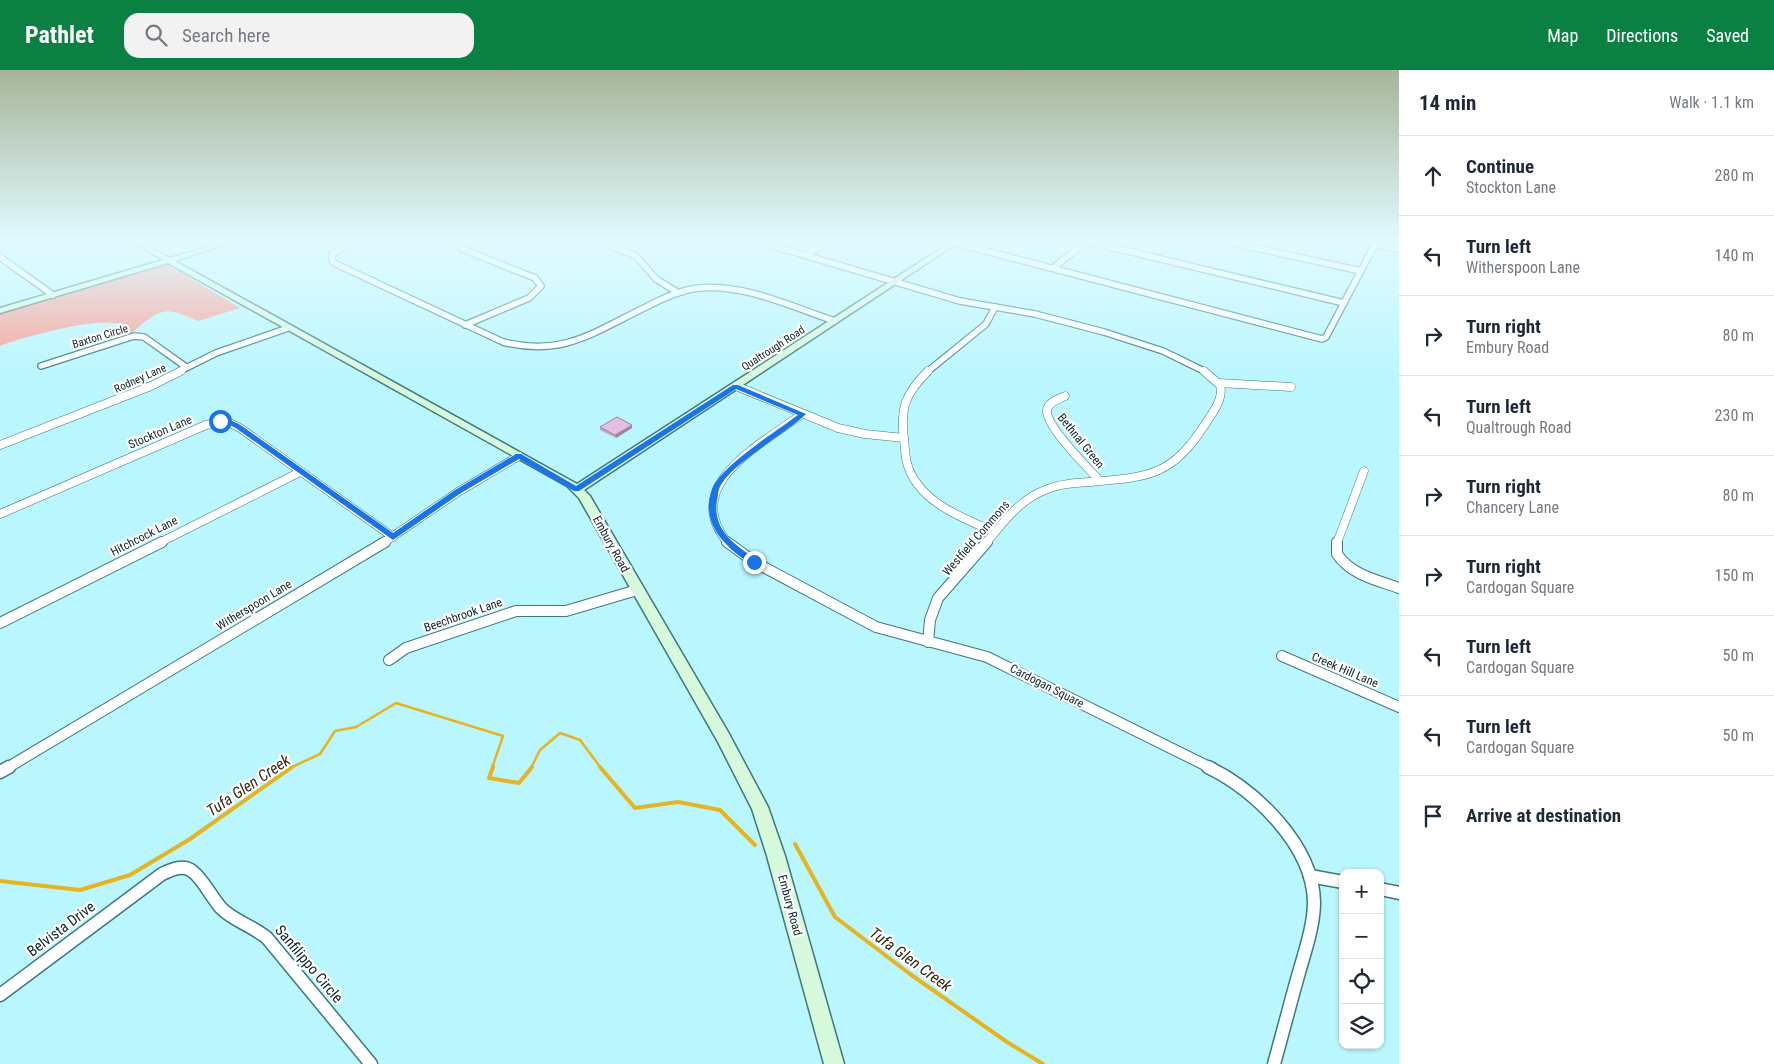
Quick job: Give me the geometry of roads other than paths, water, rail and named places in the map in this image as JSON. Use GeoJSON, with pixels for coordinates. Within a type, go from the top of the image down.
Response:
{"type":"FeatureCollection","features":[{"type":"Feature","properties":{"kind":"street"},"geometry":{"type":"LineString","coordinates":[[44,288],[53,295]]}},
{"type":"Feature","properties":{"kind":"street"},"geometry":{"type":"LineString","coordinates":[[0,311],[75,288]]}},
{"type":"Feature","properties":{"kind":"street","name":"Embury Road"},"geometry":{"type":"LineString","coordinates":[[219,288],[519,456],[584,496],[723,736],[760,807],[776,856],[834,1064]]}},
{"type":"Feature","properties":{"kind":"street"},"geometry":{"type":"LineString","coordinates":[[388,288],[512,345],[534,347],[562,345],[584,338],[677,292],[705,288]]}},
{"type":"Feature","properties":{"kind":"street"},"geometry":{"type":"LineString","coordinates":[[465,325],[529,298],[539,288]]}},
{"type":"Feature","properties":{"kind":"street"},"geometry":{"type":"LineString","coordinates":[[671,288],[677,292]]}},
{"type":"Feature","properties":{"kind":"street"},"geometry":{"type":"LineString","coordinates":[[720,288],[738,289],[835,321]]}},
{"type":"Feature","properties":{"kind":"street","name":"Qualtrough Road"},"geometry":{"type":"LineString","coordinates":[[576,490],[886,288]]}},
{"type":"Feature","properties":{"kind":"street"},"geometry":{"type":"LineString","coordinates":[[918,288],[967,303],[1057,320],[1167,352],[1193,363],[1219,383],[1291,387]]}},
{"type":"Feature","properties":{"kind":"street"},"geometry":{"type":"LineString","coordinates":[[1130,288],[1322,339],[1326,337],[1352,288]]}},
{"type":"Feature","properties":{"kind":"street"},"geometry":{"type":"LineString","coordinates":[[1280,288],[1344,304]]}},
{"type":"Feature","properties":{"kind":"street"},"geometry":{"type":"LineString","coordinates":[[995,307],[990,321],[929,371],[909,393],[902,416],[907,463],[915,480],[923,490],[962,518],[995,532]]}},
{"type":"Feature","properties":{"kind":"street","name":"Rodney Lane"},"geometry":{"type":"LineString","coordinates":[[0,444],[151,386],[216,353],[288,328]]}},
{"type":"Feature","properties":{"kind":"street","name":"Baxton Circle"},"geometry":{"type":"LineString","coordinates":[[41,366],[134,336],[144,337],[186,367]]}},
{"type":"Feature","properties":{"kind":"street","name":"Westfield Commons"},"geometry":{"type":"LineString","coordinates":[[928,642],[930,620],[938,598],[1016,507],[1031,496],[1047,488],[1147,474],[1162,470],[1181,457],[1217,405],[1222,393],[1219,383]]}},
{"type":"Feature","properties":{"kind":"street"},"geometry":{"type":"LineString","coordinates":[[736,386],[850,432],[904,438]]}},
{"type":"Feature","properties":{"kind":"street","name":"Bethnal Green"},"geometry":{"type":"LineString","coordinates":[[1065,396],[1050,405],[1047,411],[1048,418],[1054,428],[1099,480]]}},
{"type":"Feature","properties":{"kind":"street","name":"Cardogan Square"},"geometry":{"type":"LineString","coordinates":[[802,414],[737,464],[721,479],[715,488],[712,512],[716,527],[731,546],[754,562],[876,627],[894,634],[962,648],[987,657],[1221,773],[1258,800],[1283,827],[1298,851],[1310,876],[1314,902],[1312,921],[1274,1064]]}},
{"type":"Feature","properties":{"kind":"street","name":"Stockton Lane"},"geometry":{"type":"LineString","coordinates":[[0,514],[206,425],[220,421],[231,422],[240,428],[393,537]]}},
{"type":"Feature","properties":{"kind":"street","name":"Witherspoon Lane"},"geometry":{"type":"LineString","coordinates":[[0,772],[393,537],[458,492],[519,456]]}},
{"type":"Feature","properties":{"kind":"street"},"geometry":{"type":"LineString","coordinates":[[1364,471],[1336,545],[1336,553],[1341,561],[1353,570],[1399,588]]}},
{"type":"Feature","properties":{"kind":"street","name":"Hitchcock Lane"},"geometry":{"type":"LineString","coordinates":[[0,623],[300,472]]}},
{"type":"Feature","properties":{"kind":"street","name":"Beechbrook Lane"},"geometry":{"type":"LineString","coordinates":[[389,660],[406,648],[516,610],[566,611],[637,590]]}},
{"type":"Feature","properties":{"kind":"street","name":"Creek Hill Lane"},"geometry":{"type":"LineString","coordinates":[[1282,656],[1399,707]]}},
{"type":"Feature","properties":{"kind":"street","name":"Sanfilippo Circle"},"geometry":{"type":"LineString","coordinates":[[142,890],[162,874],[173,869],[184,868],[192,871],[222,909],[255,928],[267,938],[371,1064]]}},
{"type":"Feature","properties":{"kind":"street"},"geometry":{"type":"LineString","coordinates":[[1310,876],[1339,881]]}},
{"type":"Feature","properties":{"kind":"street","name":"Belvista Drive"},"geometry":{"type":"LineString","coordinates":[[0,995],[142,890]]}},
{"type":"Feature","properties":{"kind":"street"},"geometry":{"type":"LineString","coordinates":[[1384,890],[1399,893]]}},
{"type":"Feature","properties":{"kind":"waterway","name":"Tufa Glen Creek"},"geometry":{"type":"LineString","coordinates":[[292,767],[320,754],[335,731],[356,727],[396,703],[503,736],[492,768]]}},
{"type":"Feature","properties":{"kind":"waterway","name":"Tufa Glen Creek"},"geometry":{"type":"LineString","coordinates":[[531,768],[540,750],[560,733],[580,740],[601,768]]}},
{"type":"Feature","properties":{"kind":"waterway","name":"Tufa Glen Creek"},"geometry":{"type":"LineString","coordinates":[[0,881],[80,890],[130,875],[190,839],[292,767]]}},
{"type":"Feature","properties":{"kind":"waterway","name":"Tufa Glen Creek"},"geometry":{"type":"LineString","coordinates":[[493,767],[489,778],[519,783],[532,767]]}},
{"type":"Feature","properties":{"kind":"waterway","name":"Tufa Glen Creek"},"geometry":{"type":"LineString","coordinates":[[600,767],[635,808],[678,802],[720,810],[755,845]]}},
{"type":"Feature","properties":{"kind":"waterway","name":"Tufa Glen Creek"},"geometry":{"type":"LineString","coordinates":[[795,844],[835,917],[910,974],[1007,1042],[1043,1064]]}}]}
